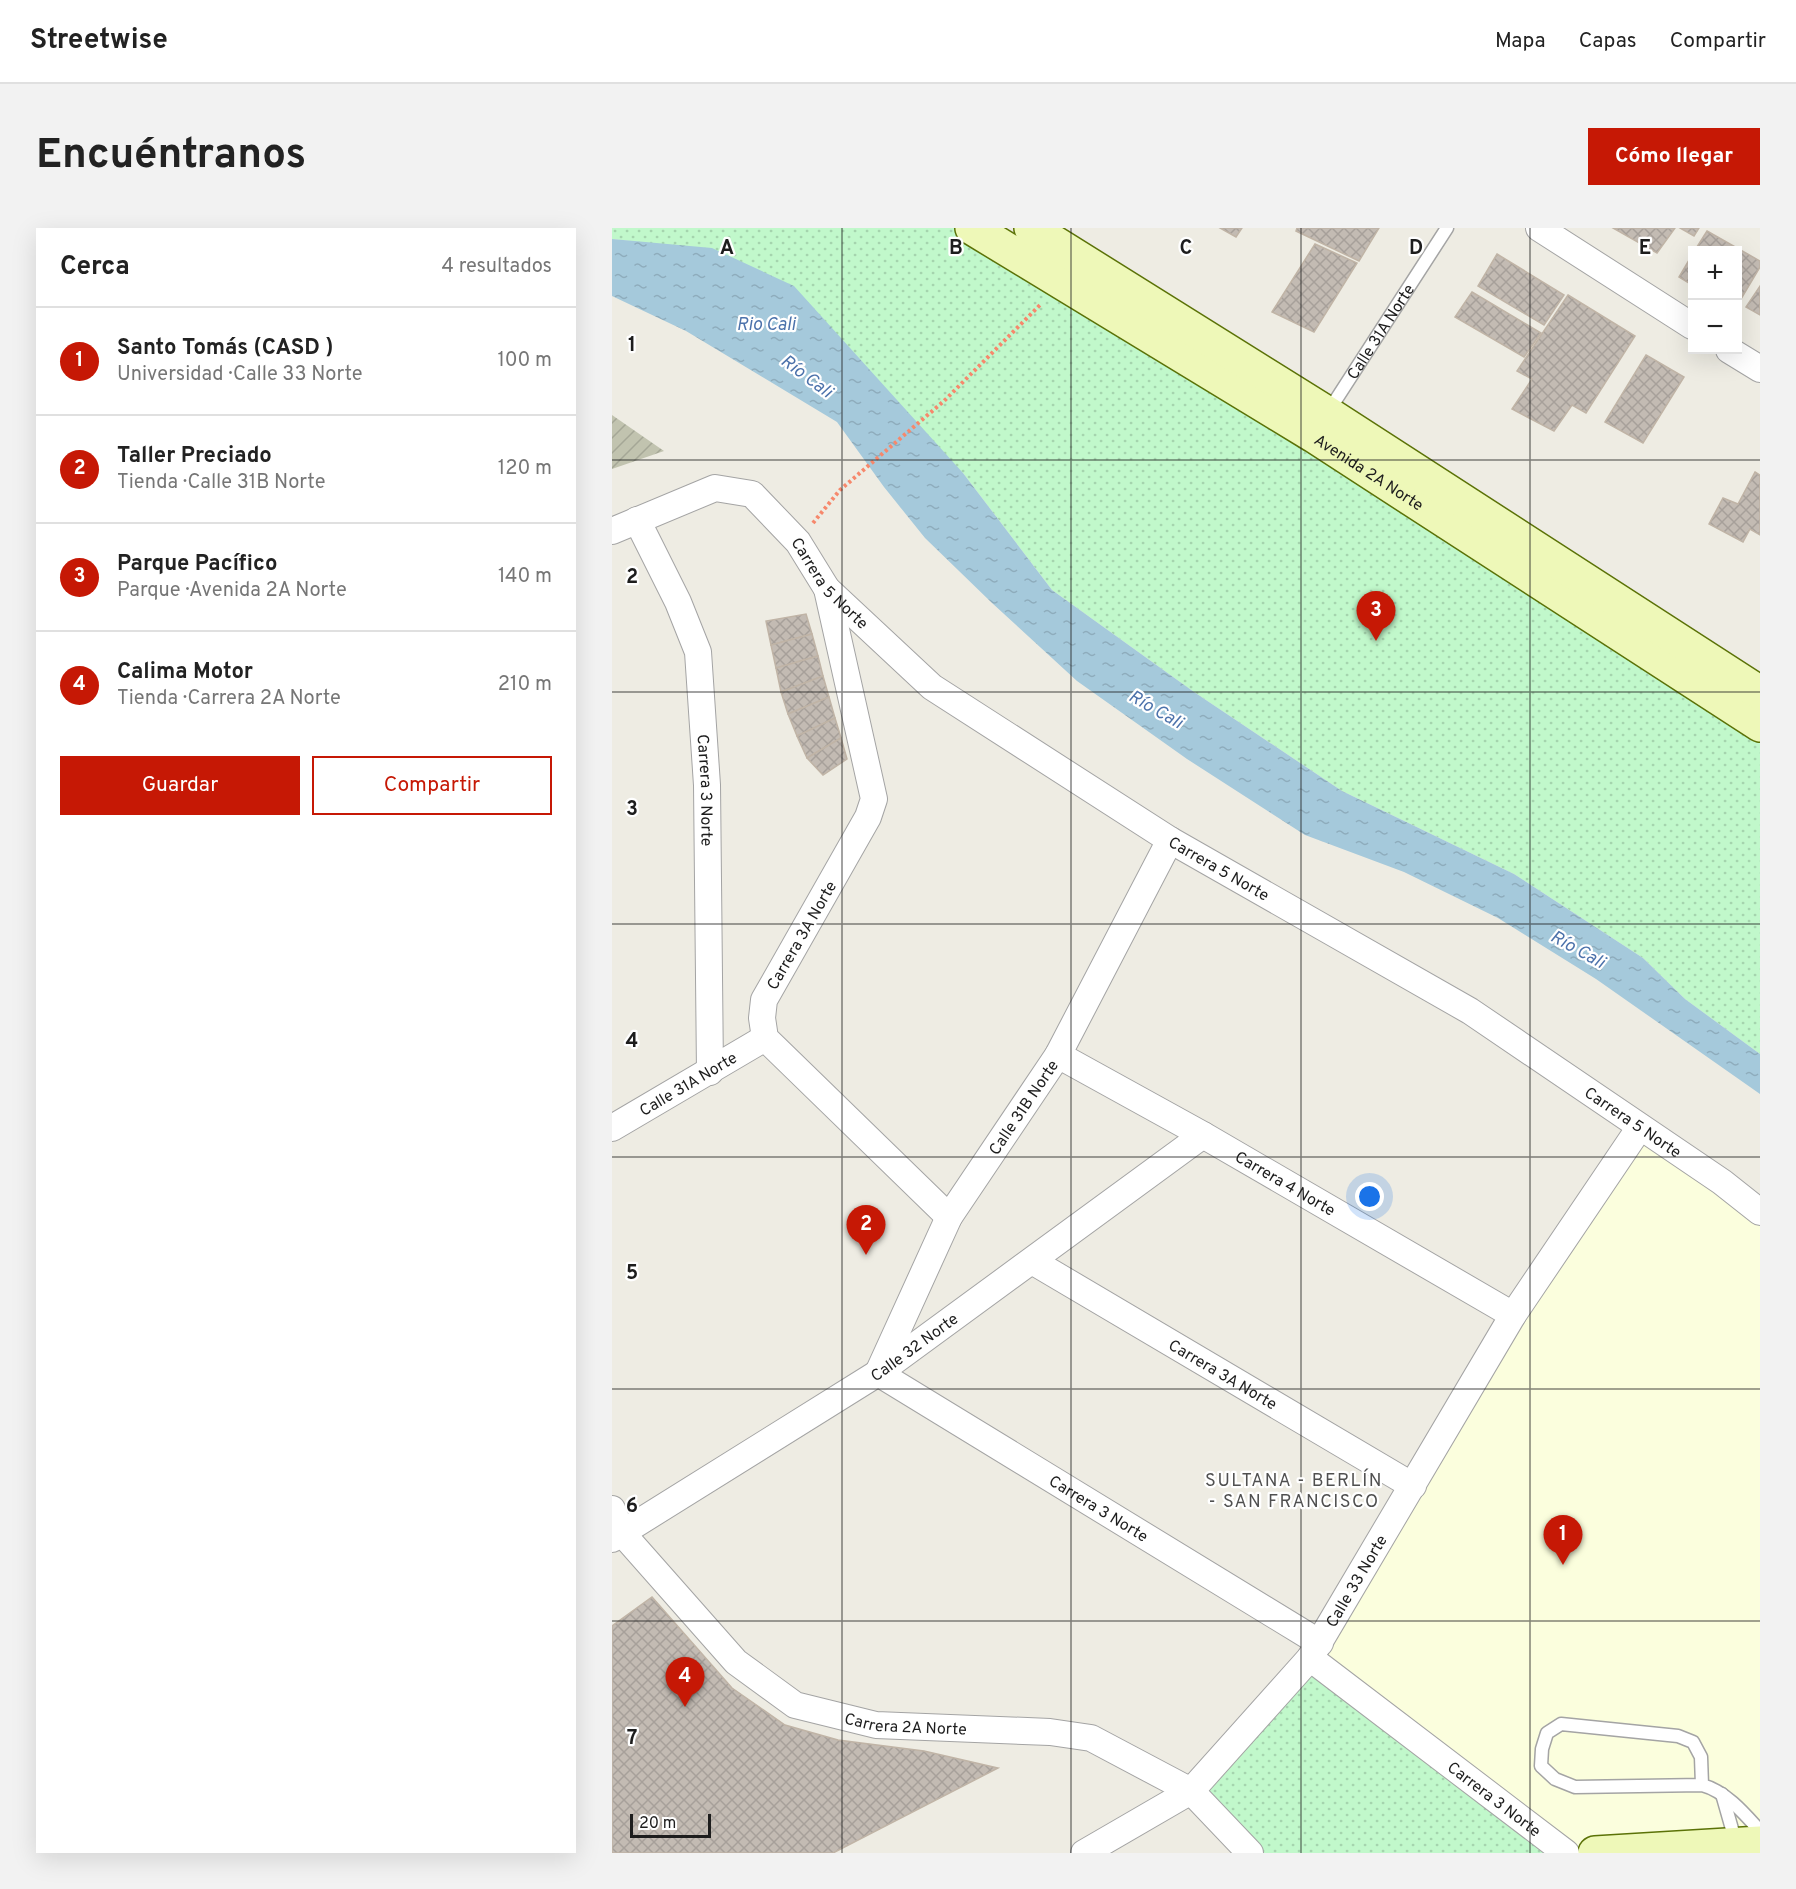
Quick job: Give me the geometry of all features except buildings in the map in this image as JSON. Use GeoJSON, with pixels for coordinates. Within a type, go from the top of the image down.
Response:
{"type":"FeatureCollection","features":[{"type":"Feature","properties":{"kind":"main road","name":"Avenida 2A Norte"},"geometry":{"type":"LineString","coordinates":[[972,228],[1321,425],[1760,693]]}},
{"type":"Feature","properties":{"kind":"main road","name":"Avenida 2A Norte"},"geometry":{"type":"LineString","coordinates":[[1032,228],[1760,726]]}},
{"type":"Feature","properties":{"kind":"main road"},"geometry":{"type":"LineString","coordinates":[[1595,1853],[1666,1851],[1752,1839]]}},
{"type":"Feature","properties":{"kind":"street"},"geometry":{"type":"LineString","coordinates":[[1539,228],[1688,323]]}},
{"type":"Feature","properties":{"kind":"street"},"geometry":{"type":"LineString","coordinates":[[1736,354],[1760,369]]}},
{"type":"Feature","properties":{"kind":"street","name":"Carrera 5 Norte"},"geometry":{"type":"LineString","coordinates":[[637,520],[715,488],[752,494],[798,542],[827,589],[932,687],[1170,840],[1470,1011],[1722,1182],[1760,1212]]}},
{"type":"Feature","properties":{"kind":"street"},"geometry":{"type":"LineString","coordinates":[[612,531],[637,520]]}},
{"type":"Feature","properties":{"kind":"street","name":"Carrera 3 Norte"},"geometry":{"type":"LineString","coordinates":[[637,520],[678,602],[698,652],[707,785],[710,1072]]}},
{"type":"Feature","properties":{"kind":"street","name":"Carrera 3A Norte"},"geometry":{"type":"LineString","coordinates":[[765,1038],[762,1018],[764,1000],[868,817],[874,799],[827,589]]}},
{"type":"Feature","properties":{"kind":"street","name":"Calle 31B Norte"},"geometry":{"type":"LineString","coordinates":[[878,1373],[949,1217],[1058,1055],[1170,840]]}},
{"type":"Feature","properties":{"kind":"street"},"geometry":{"type":"LineString","coordinates":[[765,1038],[949,1217]]}},
{"type":"Feature","properties":{"kind":"street","name":"Calle 31A Norte"},"geometry":{"type":"LineString","coordinates":[[612,1128],[765,1038]]}},
{"type":"Feature","properties":{"kind":"street","name":"Carrera 4 Norte"},"geometry":{"type":"LineString","coordinates":[[1058,1055],[1203,1135],[1513,1315]]}},
{"type":"Feature","properties":{"kind":"street","name":"Calle 33 Norte"},"geometry":{"type":"LineString","coordinates":[[1084,1853],[1191,1791],[1315,1650],[1513,1315],[1640,1127]]}},
{"type":"Feature","properties":{"kind":"street","name":"Calle 32 Norte"},"geometry":{"type":"LineString","coordinates":[[617,1536],[878,1373],[1203,1135]]}},
{"type":"Feature","properties":{"kind":"street","name":"Carrera 3A Norte"},"geometry":{"type":"LineString","coordinates":[[1032,1261],[1413,1486]]}},
{"type":"Feature","properties":{"kind":"street","name":"Carrera 3 Norte"},"geometry":{"type":"LineString","coordinates":[[878,1373],[1315,1650],[1566,1853]]}},
{"type":"Feature","properties":{"kind":"street","name":"Carrera 2A Norte"},"geometry":{"type":"LineString","coordinates":[[612,1509],[617,1536],[736,1662],[795,1705],[876,1725],[1050,1732],[1091,1738],[1191,1791],[1250,1853]]}},
{"type":"Feature","properties":{"kind":"lane","name":"Calle 31A Norte"},"geometry":{"type":"LineString","coordinates":[[1321,425],[1447,228]]}},
{"type":"Feature","properties":{"kind":"lane"},"geometry":{"type":"LineString","coordinates":[[1702,1785],[1701,1757],[1693,1742],[1678,1736],[1561,1724],[1547,1733],[1542,1749],[1541,1766],[1555,1779],[1575,1787],[1702,1785],[1721,1792],[1752,1839]]}},
{"type":"Feature","properties":{"kind":"lane"},"geometry":{"type":"LineString","coordinates":[[1721,1792],[1752,1839]]}},
{"type":"Feature","properties":{"kind":"path"},"geometry":{"type":"LineString","coordinates":[[798,542],[840,490],[944,401],[1044,301]]}},
{"type":"Feature","properties":{"kind":"shaded area"},"geometry":{"type":"Polygon","coordinates":[[[612,415],[664,451],[612,469],[612,415]]]}},
{"type":"Feature","properties":{"kind":"shaded area"},"geometry":{"type":"Polygon","coordinates":[[[1640,1127],[1760,1212],[1760,1843],[1566,1853],[1310,1658],[1640,1127]]]}},
{"type":"Feature","properties":{"kind":"green space"},"geometry":{"type":"Polygon","coordinates":[[[612,228],[972,228],[1760,725],[1760,1054],[1685,999],[1643,958],[1514,874],[1342,791],[1194,692],[1052,590],[963,473],[630,241],[612,239],[612,228]]]}},
{"type":"Feature","properties":{"kind":"green space"},"geometry":{"type":"Polygon","coordinates":[[[1310,1658],[1566,1853],[1250,1853],[1191,1791],[1310,1658]]]}},
{"type":"Feature","properties":{"kind":"water","name":"Rio Cali"},"geometry":{"type":"Polygon","coordinates":[[[612,239],[712,248],[794,286],[963,473],[1052,590],[1194,692],[1342,791],[1514,874],[1643,958],[1685,999],[1760,1054],[1760,1094],[1596,979],[1498,918],[1404,872],[1305,835],[1187,759],[1077,681],[925,538],[884,487],[837,422],[686,331],[612,296],[612,239]]]}},
{"type":"Feature","properties":{"kind":"place","name":"Parque Pacífico"},"geometry":{"type":"Point","coordinates":[1376,641]}},
{"type":"Feature","properties":{"kind":"place","name":"Taller Preciado"},"geometry":{"type":"Point","coordinates":[866,1255]}},
{"type":"Feature","properties":{"kind":"place","name":"Santo Tomás (CASD )"},"geometry":{"type":"Point","coordinates":[1563,1565]}},
{"type":"Feature","properties":{"kind":"place","name":"Calima Motor"},"geometry":{"type":"Point","coordinates":[685,1707]}},
{"type":"Feature","properties":{"kind":"district","name":"SULTANA - BERLÍN - SAN FRANCISCO"},"geometry":{"type":"Point","coordinates":[1294,1490]}},
{"type":"Feature","properties":{"kind":"water label","name":"Río Cali"},"geometry":{"type":"Point","coordinates":[807,376]}},
{"type":"Feature","properties":{"kind":"water label","name":"Río Cali"},"geometry":{"type":"Point","coordinates":[1156,709]}},
{"type":"Feature","properties":{"kind":"water label","name":"Río Cali"},"geometry":{"type":"Point","coordinates":[1578,949]}}]}
